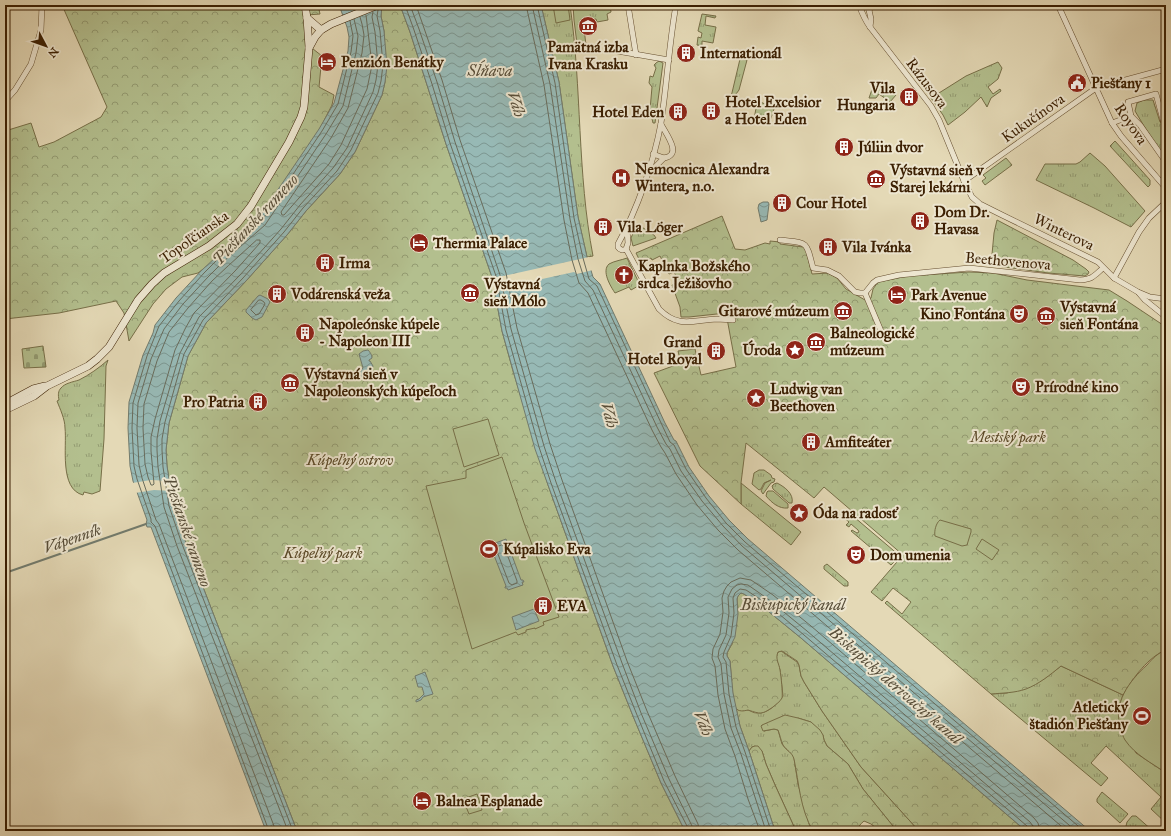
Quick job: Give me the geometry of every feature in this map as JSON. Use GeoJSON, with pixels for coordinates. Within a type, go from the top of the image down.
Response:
{"type":"FeatureCollection","features":[{"type":"Feature","properties":{"kind":"main road"},"geometry":{"type":"LineString","coordinates":[[305,5],[309,48]]}},
{"type":"Feature","properties":{"kind":"main road"},"geometry":{"type":"LineString","coordinates":[[307,18],[321,30],[336,22],[378,5]]}},
{"type":"Feature","properties":{"kind":"main road","name":"Topoľčianska"},"geometry":{"type":"LineString","coordinates":[[5,410],[34,396],[47,386],[88,366],[109,347],[138,300],[152,284],[164,273],[220,238],[244,216],[289,142],[301,117],[304,107],[309,48],[321,30]]}},
{"type":"Feature","properties":{"kind":"main road","name":"Topoľčianska"},"geometry":{"type":"LineString","coordinates":[[5,404],[32,389],[47,386]]}},
{"type":"Feature","properties":{"kind":"street"},"geometry":{"type":"LineString","coordinates":[[5,100],[15,90],[30,64],[41,30],[42,5]]}},
{"type":"Feature","properties":{"kind":"street"},"geometry":{"type":"LineString","coordinates":[[628,5],[636,55]]}},
{"type":"Feature","properties":{"kind":"street"},"geometry":{"type":"LineString","coordinates":[[626,249],[621,250],[618,247],[618,244],[627,228],[648,174],[660,127],[676,5]]}},
{"type":"Feature","properties":{"kind":"street","name":"Royova"},"geometry":{"type":"LineString","coordinates":[[1058,5],[1112,123],[1121,136],[1166,188]]}},
{"type":"Feature","properties":{"kind":"street"},"geometry":{"type":"LineString","coordinates":[[861,8],[864,11],[870,8],[870,27]]}},
{"type":"Feature","properties":{"kind":"street","name":"Rázusova"},"geometry":{"type":"LineString","coordinates":[[861,8],[864,18],[870,27],[931,106],[939,120],[964,181]]}},
{"type":"Feature","properties":{"kind":"street"},"geometry":{"type":"LineString","coordinates":[[617,52],[669,60]]}},
{"type":"Feature","properties":{"kind":"street","name":"Kukučínova"},"geometry":{"type":"LineString","coordinates":[[964,181],[1096,88],[1166,69]]}},
{"type":"Feature","properties":{"kind":"street"},"geometry":{"type":"LineString","coordinates":[[1166,119],[1163,120],[1156,94],[1128,102],[1131,116],[1140,124],[1166,162]]}},
{"type":"Feature","properties":{"kind":"street"},"geometry":{"type":"LineString","coordinates":[[1112,123],[1131,116]]}},
{"type":"Feature","properties":{"kind":"street"},"geometry":{"type":"LineString","coordinates":[[648,174],[664,158],[671,154],[673,148],[660,127]]}},
{"type":"Feature","properties":{"kind":"street"},"geometry":{"type":"LineString","coordinates":[[653,154],[664,158]]}},
{"type":"Feature","properties":{"kind":"street","name":"Winterova"},"geometry":{"type":"LineString","coordinates":[[964,181],[972,197],[980,204],[1098,262],[1114,278],[1138,292],[1150,297],[1166,299]]}},
{"type":"Feature","properties":{"kind":"street"},"geometry":{"type":"LineString","coordinates":[[1114,278],[1139,232],[1149,218],[1166,202]]}},
{"type":"Feature","properties":{"kind":"street"},"geometry":{"type":"LineString","coordinates":[[627,228],[628,243],[626,249],[659,309],[666,317],[677,321],[690,323],[717,319],[733,320]]}},
{"type":"Feature","properties":{"kind":"street"},"geometry":{"type":"LineString","coordinates":[[780,240],[801,242],[805,244],[808,248],[813,268],[827,270],[839,276],[855,292],[864,292],[881,331]]}},
{"type":"Feature","properties":{"kind":"street","name":"Beethovenova"},"geometry":{"type":"LineString","coordinates":[[864,292],[877,280],[899,275],[969,268],[1080,280],[1093,278],[1103,268]]}},
{"type":"Feature","properties":{"kind":"street"},"geometry":{"type":"LineString","coordinates":[[1138,292],[1158,312],[1166,317]]}},
{"type":"Feature","properties":{"kind":"street"},"geometry":{"type":"LineString","coordinates":[[1158,312],[1157,306],[1159,299]]}},
{"type":"Feature","properties":{"kind":"green space"},"geometry":{"type":"Polygon","coordinates":[[[62,5],[318,5],[320,14],[307,15],[308,45],[322,56],[319,87],[334,95],[332,105],[312,144],[288,180],[241,239],[198,273],[182,277],[166,289],[153,304],[129,341],[124,313],[116,301],[59,313],[5,319],[5,131],[31,123],[39,147],[54,142],[101,117],[107,107],[62,5]]]}},
{"type":"Feature","properties":{"kind":"green space","name":"Kúpeľný ostrov"},"geometry":{"type":"Polygon","coordinates":[[[382,5],[400,5],[410,32],[446,144],[492,277],[502,331],[548,485],[613,666],[661,783],[685,831],[297,831],[186,543],[173,505],[166,450],[169,423],[188,356],[206,323],[287,235],[306,211],[340,174],[355,152],[382,95],[385,82],[384,31],[381,16],[382,5]]]}},
{"type":"Feature","properties":{"kind":"green space"},"geometry":{"type":"Polygon","coordinates":[[[541,5],[570,5],[574,36],[584,193],[593,256],[587,257],[578,217],[559,82],[541,5]]]}},
{"type":"Feature","properties":{"kind":"green space"},"geometry":{"type":"Polygon","coordinates":[[[553,5],[568,5],[570,20],[556,23],[553,5]]]}},
{"type":"Feature","properties":{"kind":"green space"},"geometry":{"type":"Polygon","coordinates":[[[573,5],[610,5],[611,12],[607,14],[608,20],[597,22],[596,19],[583,21],[586,45],[577,44],[573,5]]]}},
{"type":"Feature","properties":{"kind":"green space"},"geometry":{"type":"Polygon","coordinates":[[[702,14],[716,16],[715,18],[706,16],[705,25],[716,27],[713,43],[702,41],[702,46],[697,45],[698,37],[701,38],[702,33],[698,31],[702,14]]]}},
{"type":"Feature","properties":{"kind":"green space"},"geometry":{"type":"Polygon","coordinates":[[[740,59],[747,60],[739,90],[731,97],[740,59]]]}},
{"type":"Feature","properties":{"kind":"green space"},"geometry":{"type":"Polygon","coordinates":[[[659,61],[663,63],[655,123],[653,123],[650,110],[652,87],[649,83],[650,76],[653,77],[656,68],[654,65],[659,61]]]}},
{"type":"Feature","properties":{"kind":"green space"},"geometry":{"type":"Polygon","coordinates":[[[998,62],[1002,68],[998,79],[988,87],[993,94],[1000,89],[1001,91],[991,98],[987,107],[981,97],[948,125],[931,98],[966,76],[998,62]]]}},
{"type":"Feature","properties":{"kind":"green space"},"geometry":{"type":"Polygon","coordinates":[[[875,81],[896,95],[890,102],[879,94],[876,98],[869,98],[875,81]]]}},
{"type":"Feature","properties":{"kind":"green space"},"geometry":{"type":"Polygon","coordinates":[[[1144,100],[1153,100],[1160,122],[1166,124],[1166,160],[1135,111],[1137,103],[1144,100]]]}},
{"type":"Feature","properties":{"kind":"green space"},"geometry":{"type":"Polygon","coordinates":[[[758,101],[765,104],[764,106],[774,109],[769,124],[754,119],[758,101]]]}},
{"type":"Feature","properties":{"kind":"green space"},"geometry":{"type":"Polygon","coordinates":[[[1115,141],[1150,180],[1150,185],[1148,187],[1110,146],[1115,141]]]}},
{"type":"Feature","properties":{"kind":"green space"},"geometry":{"type":"Polygon","coordinates":[[[1090,153],[1105,166],[1145,211],[1131,227],[1036,180],[1045,164],[1076,164],[1090,153]]]}},
{"type":"Feature","properties":{"kind":"green space"},"geometry":{"type":"Polygon","coordinates":[[[1006,158],[1012,165],[985,185],[982,181],[986,178],[983,175],[1006,158]]]}},
{"type":"Feature","properties":{"kind":"green space","name":"Mestský park"},"geometry":{"type":"Polygon","coordinates":[[[722,216],[735,249],[745,250],[765,243],[770,244],[770,241],[803,247],[806,250],[812,274],[828,273],[837,278],[846,289],[865,300],[871,298],[873,289],[878,282],[908,276],[969,272],[993,273],[1027,280],[1109,290],[1166,327],[1166,650],[1159,653],[1147,663],[1136,675],[1123,695],[1061,666],[1040,682],[1026,689],[991,694],[885,603],[887,601],[902,614],[911,602],[893,588],[882,601],[871,592],[903,555],[824,487],[814,498],[746,443],[741,483],[741,504],[700,466],[654,373],[681,363],[678,351],[695,349],[701,375],[736,367],[726,313],[681,317],[680,307],[672,285],[676,283],[674,280],[677,278],[674,272],[669,274],[660,256],[652,260],[651,258],[641,263],[636,253],[722,216]]]}},
{"type":"Feature","properties":{"kind":"green space"},"geometry":{"type":"Polygon","coordinates":[[[997,220],[1073,260],[1086,269],[1089,272],[1088,274],[1085,276],[1048,273],[991,265],[994,233],[997,220]]]}},
{"type":"Feature","properties":{"kind":"green space"},"geometry":{"type":"Polygon","coordinates":[[[637,224],[654,235],[656,238],[633,246],[631,238],[637,224]]]}},
{"type":"Feature","properties":{"kind":"green space"},"geometry":{"type":"Polygon","coordinates":[[[627,258],[640,285],[631,290],[629,287],[615,293],[606,275],[607,267],[611,263],[627,258]]]}},
{"type":"Feature","properties":{"kind":"green space"},"geometry":{"type":"Polygon","coordinates":[[[43,346],[46,367],[24,368],[22,349],[43,346]]]}},
{"type":"Feature","properties":{"kind":"green space"},"geometry":{"type":"Polygon","coordinates":[[[108,360],[106,366],[104,439],[100,491],[92,494],[84,492],[83,495],[75,491],[70,485],[67,476],[65,456],[65,425],[57,401],[59,400],[58,395],[59,390],[63,386],[86,376],[98,369],[108,360]]]}},
{"type":"Feature","properties":{"kind":"green space"},"geometry":{"type":"Polygon","coordinates":[[[488,419],[499,455],[464,467],[453,429],[488,419]]]}},
{"type":"Feature","properties":{"kind":"green space","name":"Kúpalisko Eva"},"geometry":{"type":"Polygon","coordinates":[[[502,457],[524,523],[559,617],[543,622],[544,625],[535,629],[526,630],[526,632],[518,635],[516,632],[472,649],[426,486],[466,478],[466,470],[502,457]]]}},
{"type":"Feature","properties":{"kind":"green space"},"geometry":{"type":"Polygon","coordinates":[[[759,470],[764,470],[775,479],[763,494],[761,491],[765,483],[771,480],[764,483],[759,490],[752,484],[754,473],[759,470]]]}},
{"type":"Feature","properties":{"kind":"green space"},"geometry":{"type":"Polygon","coordinates":[[[741,483],[801,532],[791,545],[741,504],[741,483]]]}},
{"type":"Feature","properties":{"kind":"green space"},"geometry":{"type":"Polygon","coordinates":[[[777,483],[786,489],[790,494],[792,497],[792,503],[789,503],[773,489],[772,486],[777,483]]]}},
{"type":"Feature","properties":{"kind":"green space"},"geometry":{"type":"Polygon","coordinates":[[[768,491],[773,491],[788,504],[788,508],[782,508],[773,503],[766,496],[768,491]]]}},
{"type":"Feature","properties":{"kind":"green space"},"geometry":{"type":"Polygon","coordinates":[[[847,511],[900,556],[891,565],[851,531],[852,530],[857,533],[859,532],[858,530],[851,524],[849,527],[846,525],[849,522],[842,516],[847,511]]]}},
{"type":"Feature","properties":{"kind":"green space"},"geometry":{"type":"Polygon","coordinates":[[[940,520],[971,529],[967,545],[962,546],[935,536],[937,523],[940,520]]]}},
{"type":"Feature","properties":{"kind":"green space"},"geometry":{"type":"Polygon","coordinates":[[[982,539],[999,550],[992,560],[976,549],[982,539]]]}},
{"type":"Feature","properties":{"kind":"green space"},"geometry":{"type":"Polygon","coordinates":[[[827,564],[848,582],[848,586],[844,586],[824,569],[824,566],[827,564]]]}},
{"type":"Feature","properties":{"kind":"green space"},"geometry":{"type":"Polygon","coordinates":[[[741,593],[763,607],[801,638],[1026,831],[919,831],[861,767],[822,711],[804,682],[797,661],[782,651],[778,652],[777,657],[780,670],[782,698],[773,707],[763,713],[738,710],[735,705],[730,661],[727,653],[732,644],[738,608],[737,600],[738,595],[741,593]]]}},
{"type":"Feature","properties":{"kind":"green space","name":"Atletický štadión Piešťany"},"geometry":{"type":"Polygon","coordinates":[[[1166,650],[1166,773],[1134,750],[1125,740],[1119,720],[1119,711],[1124,694],[1134,678],[1156,656],[1166,650]]]}},
{"type":"Feature","properties":{"kind":"green space"},"geometry":{"type":"Polygon","coordinates":[[[781,651],[797,662],[804,682],[822,711],[861,767],[919,831],[897,831],[863,789],[848,764],[827,746],[823,735],[811,722],[798,718],[764,731],[774,729],[778,730],[782,744],[794,758],[798,784],[809,824],[813,831],[796,831],[766,764],[762,751],[755,746],[749,751],[740,726],[736,708],[738,710],[748,710],[754,713],[761,713],[772,708],[781,699],[783,696],[780,670],[776,658],[778,652],[781,651]]]}},
{"type":"Feature","properties":{"kind":"green space"},"geometry":{"type":"Polygon","coordinates":[[[1061,666],[1123,695],[1118,709],[1136,753],[1166,773],[1166,823],[1151,809],[1161,797],[1106,746],[1091,763],[1108,778],[1101,786],[991,694],[1007,693],[1044,679],[1061,666]]]}},
{"type":"Feature","properties":{"kind":"green space"},"geometry":{"type":"Polygon","coordinates":[[[785,715],[811,722],[820,730],[827,746],[848,764],[863,789],[897,831],[880,831],[864,821],[855,831],[813,831],[805,814],[800,796],[794,759],[791,753],[783,745],[778,730],[774,729],[763,731],[761,726],[785,715]]]}},
{"type":"Feature","properties":{"kind":"green space"},"geometry":{"type":"Polygon","coordinates":[[[755,746],[758,746],[762,751],[766,764],[796,831],[775,831],[749,751],[755,746]]]}},
{"type":"Feature","properties":{"kind":"green space"},"geometry":{"type":"Polygon","coordinates":[[[1102,792],[1128,814],[1120,823],[1097,802],[1097,799],[1102,792]]]}},
{"type":"Feature","properties":{"kind":"green space"},"geometry":{"type":"Polygon","coordinates":[[[477,794],[482,810],[469,814],[463,799],[477,794]]]}},
{"type":"Feature","properties":{"kind":"green space"},"geometry":{"type":"Polygon","coordinates":[[[1132,816],[1136,816],[1153,831],[1130,831],[1126,826],[1127,822],[1132,816]]]}},
{"type":"Feature","properties":{"kind":"water"},"geometry":{"type":"Polygon","coordinates":[[[339,5],[382,5],[381,16],[387,66],[382,95],[355,152],[340,174],[246,281],[206,323],[188,356],[169,423],[166,450],[173,505],[186,543],[297,831],[266,831],[151,527],[147,527],[146,524],[147,520],[133,481],[130,466],[128,428],[129,402],[143,355],[155,325],[176,298],[201,271],[258,219],[319,129],[334,103],[348,51],[349,37],[339,5]]]}},
{"type":"Feature","properties":{"kind":"water"},"geometry":{"type":"Polygon","coordinates":[[[400,5],[541,5],[559,82],[578,217],[593,277],[600,284],[665,423],[689,467],[709,496],[729,520],[748,539],[1090,831],[1026,831],[801,638],[763,607],[741,593],[737,599],[738,614],[735,637],[727,656],[730,661],[733,693],[740,726],[775,831],[685,831],[661,783],[613,666],[535,449],[502,331],[492,277],[400,5]]]}},
{"type":"Feature","properties":{"kind":"water"},"geometry":{"type":"Polygon","coordinates":[[[768,202],[769,204],[767,220],[761,222],[758,208],[759,204],[768,202]]]}},
{"type":"Feature","properties":{"kind":"water"},"geometry":{"type":"Polygon","coordinates":[[[260,295],[268,299],[270,302],[262,317],[256,320],[246,312],[246,310],[260,295]]]}},
{"type":"Feature","properties":{"kind":"water"},"geometry":{"type":"Polygon","coordinates":[[[368,350],[372,357],[369,361],[373,366],[370,380],[366,380],[358,374],[363,368],[359,354],[368,350]]]}},
{"type":"Feature","properties":{"kind":"water"},"geometry":{"type":"Polygon","coordinates":[[[506,539],[521,580],[524,582],[522,582],[523,585],[508,590],[505,588],[506,586],[490,545],[506,539]]]}},
{"type":"Feature","properties":{"kind":"water"},"geometry":{"type":"Polygon","coordinates":[[[534,609],[539,621],[516,630],[512,617],[534,609]]]}},
{"type":"Feature","properties":{"kind":"water"},"geometry":{"type":"Polygon","coordinates":[[[425,672],[433,694],[423,697],[421,700],[416,702],[416,700],[424,694],[422,687],[418,687],[415,676],[425,672]]]}},
{"type":"Feature","properties":{"kind":"pier"},"geometry":{"type":"Polygon","coordinates":[[[589,257],[593,270],[577,274],[574,272],[492,290],[490,279],[589,257]]]}},
{"type":"Feature","properties":{"kind":"pier"},"geometry":{"type":"Polygon","coordinates":[[[151,480],[171,481],[173,491],[154,490],[135,493],[132,483],[151,480]]]}},
{"type":"Feature","properties":{"kind":"waterway","name":"Vápenník"},"geometry":{"type":"LineString","coordinates":[[5,573],[146,524]]}},
{"type":"Feature","properties":{"kind":"place","name":"Pamätná izba Ivana Krasku"},"geometry":{"type":"Point","coordinates":[588,26]}},
{"type":"Feature","properties":{"kind":"place","name":"Internationál"},"geometry":{"type":"Point","coordinates":[686,53]}},
{"type":"Feature","properties":{"kind":"place","name":"Penzión Benátky"},"geometry":{"type":"Point","coordinates":[327,62]}},
{"type":"Feature","properties":{"kind":"place","name":"Piešťany 1"},"geometry":{"type":"Point","coordinates":[1077,83]}},
{"type":"Feature","properties":{"kind":"place","name":"Vila Hungaria"},"geometry":{"type":"Point","coordinates":[909,97]}},
{"type":"Feature","properties":{"kind":"place","name":"Hotel Excelsior a Hotel Eden"},"geometry":{"type":"Point","coordinates":[711,111]}},
{"type":"Feature","properties":{"kind":"place","name":"Hotel Eden"},"geometry":{"type":"Point","coordinates":[678,112]}},
{"type":"Feature","properties":{"kind":"place","name":"Júliin dvor"},"geometry":{"type":"Point","coordinates":[844,147]}},
{"type":"Feature","properties":{"kind":"place","name":"Nemocnica Alexandra Wintera, n.o."},"geometry":{"type":"Point","coordinates":[621,178]}},
{"type":"Feature","properties":{"kind":"place","name":"Výstavná sieň v Starej lekárni"},"geometry":{"type":"Point","coordinates":[876,179]}},
{"type":"Feature","properties":{"kind":"place","name":"Cour Hotel"},"geometry":{"type":"Point","coordinates":[782,203]}},
{"type":"Feature","properties":{"kind":"place","name":"Dom Dr. Havasa"},"geometry":{"type":"Point","coordinates":[920,221]}},
{"type":"Feature","properties":{"kind":"place","name":"Vila Löger"},"geometry":{"type":"Point","coordinates":[603,227]}},
{"type":"Feature","properties":{"kind":"place","name":"Thermia Palace"},"geometry":{"type":"Point","coordinates":[419,243]}},
{"type":"Feature","properties":{"kind":"place","name":"Vila Ivánka"},"geometry":{"type":"Point","coordinates":[828,247]}},
{"type":"Feature","properties":{"kind":"place","name":"Irma"},"geometry":{"type":"Point","coordinates":[325,263]}},
{"type":"Feature","properties":{"kind":"place","name":"Kaplnka Božského srdca Ježišovho"},"geometry":{"type":"Point","coordinates":[624,275]}},
{"type":"Feature","properties":{"kind":"place","name":"Výstavná sieň Mólo"},"geometry":{"type":"Point","coordinates":[470,293]}},
{"type":"Feature","properties":{"kind":"place","name":"Vodárenská veža"},"geometry":{"type":"Point","coordinates":[277,294]}},
{"type":"Feature","properties":{"kind":"place","name":"Park Avenue"},"geometry":{"type":"Point","coordinates":[897,295]}},
{"type":"Feature","properties":{"kind":"place","name":"Gitarové múzeum"},"geometry":{"type":"Point","coordinates":[843,311]}},
{"type":"Feature","properties":{"kind":"place","name":"Kino Fontána"},"geometry":{"type":"Point","coordinates":[1019,314]}},
{"type":"Feature","properties":{"kind":"place","name":"Výstavná sieň Fontána"},"geometry":{"type":"Point","coordinates":[1046,316]}},
{"type":"Feature","properties":{"kind":"place","name":"Napoleónske kúpele - Napoleon III"},"geometry":{"type":"Point","coordinates":[305,333]}},
{"type":"Feature","properties":{"kind":"place","name":"Balneologické múzeum"},"geometry":{"type":"Point","coordinates":[816,342]}},
{"type":"Feature","properties":{"kind":"place","name":"Úroda"},"geometry":{"type":"Point","coordinates":[795,350]}},
{"type":"Feature","properties":{"kind":"place","name":"Grand Hotel Royal"},"geometry":{"type":"Point","coordinates":[716,351]}},
{"type":"Feature","properties":{"kind":"place","name":"Výstavná sieň v Napoleonských kúpeľoch"},"geometry":{"type":"Point","coordinates":[290,383]}},
{"type":"Feature","properties":{"kind":"place","name":"Prírodné kino"},"geometry":{"type":"Point","coordinates":[1021,387]}},
{"type":"Feature","properties":{"kind":"place","name":"Ludwig van Beethoven"},"geometry":{"type":"Point","coordinates":[756,398]}},
{"type":"Feature","properties":{"kind":"place","name":"Pro Patria"},"geometry":{"type":"Point","coordinates":[258,402]}},
{"type":"Feature","properties":{"kind":"place","name":"Amfiteáter"},"geometry":{"type":"Point","coordinates":[811,442]}},
{"type":"Feature","properties":{"kind":"place","name":"Óda na radosť"},"geometry":{"type":"Point","coordinates":[799,513]}},
{"type":"Feature","properties":{"kind":"place","name":"Kúpalisko Eva"},"geometry":{"type":"Point","coordinates":[489,549]}},
{"type":"Feature","properties":{"kind":"place","name":"Dom umenia"},"geometry":{"type":"Point","coordinates":[856,555]}},
{"type":"Feature","properties":{"kind":"place","name":"EVA"},"geometry":{"type":"Point","coordinates":[543,606]}},
{"type":"Feature","properties":{"kind":"place","name":"Atletický štadión Piešťany"},"geometry":{"type":"Point","coordinates":[1142,716]}},
{"type":"Feature","properties":{"kind":"place","name":"Balnea Esplanade"},"geometry":{"type":"Point","coordinates":[422,801]}},
{"type":"Feature","properties":{"kind":"water label","name":"Sĺňava"},"geometry":{"type":"Point","coordinates":[490,70]}},
{"type":"Feature","properties":{"kind":"water label","name":"Váh"},"geometry":{"type":"Point","coordinates":[517,104]}},
{"type":"Feature","properties":{"kind":"water label","name":"Piešťanské rameno"},"geometry":{"type":"Point","coordinates":[255,219]}},
{"type":"Feature","properties":{"kind":"water label","name":"Váh"},"geometry":{"type":"Point","coordinates":[610,415]}},
{"type":"Feature","properties":{"kind":"water label","name":"Piešťanské rameno"},"geometry":{"type":"Point","coordinates":[188,531]}},
{"type":"Feature","properties":{"kind":"water label","name":"Biskupický kanál"},"geometry":{"type":"Point","coordinates":[793,604]}},
{"type":"Feature","properties":{"kind":"water label","name":"Biskupický derivačný kanál"},"geometry":{"type":"Point","coordinates":[896,685]}},
{"type":"Feature","properties":{"kind":"water label","name":"Váh"},"geometry":{"type":"Point","coordinates":[704,723]}},
{"type":"Feature","properties":{"kind":"park label","name":"Kúpeľný park"},"geometry":{"type":"Point","coordinates":[323,553]}}]}
